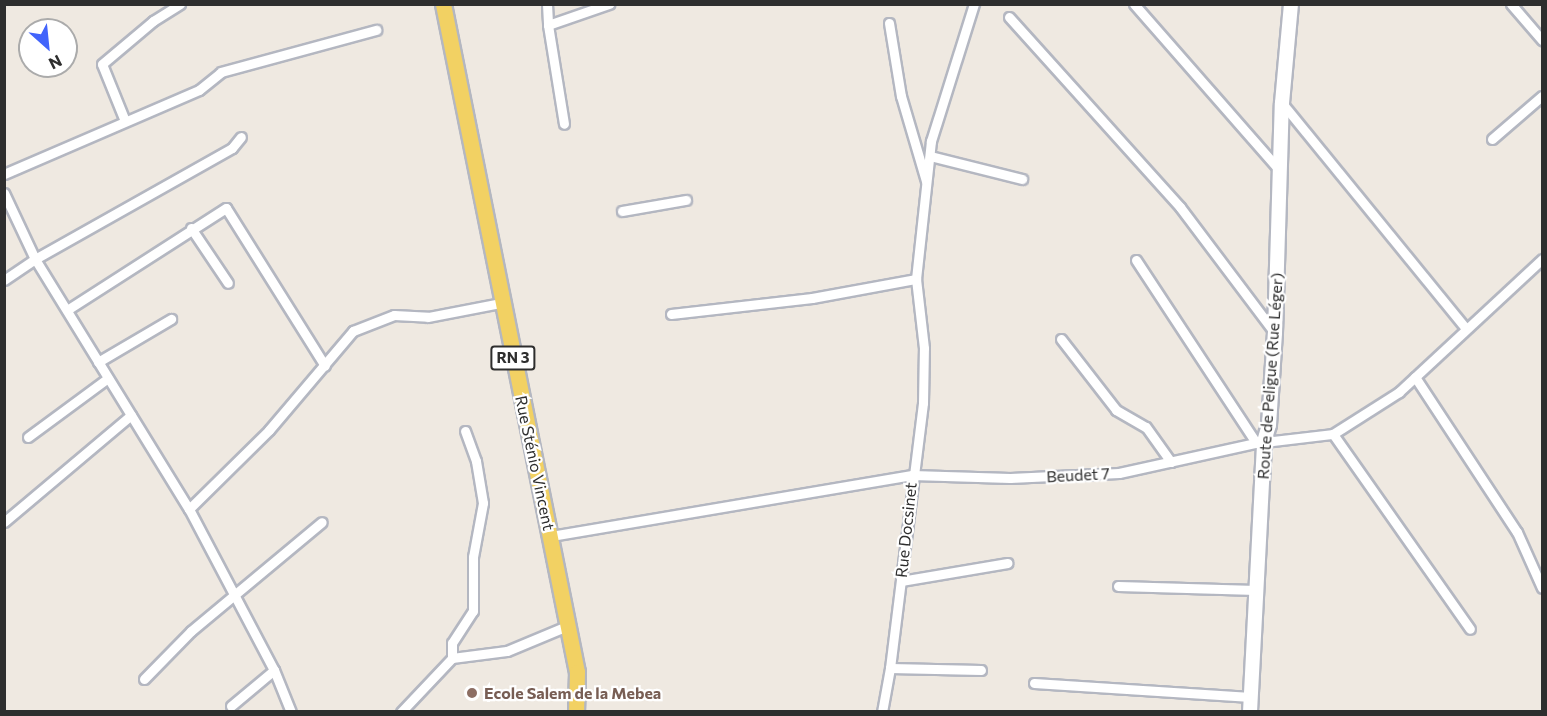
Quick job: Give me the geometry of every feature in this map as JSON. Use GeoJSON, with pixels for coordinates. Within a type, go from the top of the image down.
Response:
{"type":"FeatureCollection","features":[{"type":"Feature","properties":{"kind":"main road","name":"Rue Sténio Vincent"},"geometry":{"type":"LineString","coordinates":[[443,4],[501,303],[551,536],[577,672],[576,711]]}},
{"type":"Feature","properties":{"kind":"street"},"geometry":{"type":"LineString","coordinates":[[125,122],[102,64],[153,21],[180,4]]}},
{"type":"Feature","properties":{"kind":"street"},"geometry":{"type":"LineString","coordinates":[[547,4],[548,25],[564,124]]}},
{"type":"Feature","properties":{"kind":"street"},"geometry":{"type":"LineString","coordinates":[[548,25],[609,4]]}},
{"type":"Feature","properties":{"kind":"street","name":"Rue Docsinet"},"geometry":{"type":"LineString","coordinates":[[882,711],[890,668],[922,403],[924,348],[916,279],[931,141],[974,4]]}},
{"type":"Feature","properties":{"kind":"street"},"geometry":{"type":"LineString","coordinates":[[1134,4],[1282,173]]}},
{"type":"Feature","properties":{"kind":"street","name":"Route de Peligue (Rue Léger)"},"geometry":{"type":"LineString","coordinates":[[1250,711],[1260,443],[1269,425],[1282,173],[1282,103],[1291,4]]}},
{"type":"Feature","properties":{"kind":"street"},"geometry":{"type":"LineString","coordinates":[[1511,4],[1542,40]]}},
{"type":"Feature","properties":{"kind":"street"},"geometry":{"type":"LineString","coordinates":[[1010,17],[1180,207],[1275,333]]}},
{"type":"Feature","properties":{"kind":"street"},"geometry":{"type":"LineString","coordinates":[[889,23],[901,96],[927,184]]}},
{"type":"Feature","properties":{"kind":"street"},"geometry":{"type":"LineString","coordinates":[[4,174],[199,90],[221,72],[376,30]]}},
{"type":"Feature","properties":{"kind":"street"},"geometry":{"type":"LineString","coordinates":[[1492,139],[1542,96]]}},
{"type":"Feature","properties":{"kind":"street"},"geometry":{"type":"LineString","coordinates":[[1282,103],[1466,329]]}},
{"type":"Feature","properties":{"kind":"street"},"geometry":{"type":"LineString","coordinates":[[4,280],[35,259],[232,148],[241,137]]}},
{"type":"Feature","properties":{"kind":"street"},"geometry":{"type":"LineString","coordinates":[[930,156],[1022,180]]}},
{"type":"Feature","properties":{"kind":"street"},"geometry":{"type":"LineString","coordinates":[[4,193],[35,259],[189,509],[274,670],[291,711]]}},
{"type":"Feature","properties":{"kind":"street"},"geometry":{"type":"LineString","coordinates":[[622,211],[686,200]]}},
{"type":"Feature","properties":{"kind":"street"},"geometry":{"type":"LineString","coordinates":[[67,310],[220,208],[231,211],[325,366]]}},
{"type":"Feature","properties":{"kind":"street"},"geometry":{"type":"LineString","coordinates":[[190,228],[228,283]]}},
{"type":"Feature","properties":{"kind":"street","name":"Beudet 7"},"geometry":{"type":"LineString","coordinates":[[551,536],[912,475],[1010,478],[1119,473],[1260,443],[1333,434],[1415,377],[1542,259]]}},
{"type":"Feature","properties":{"kind":"street"},"geometry":{"type":"LineString","coordinates":[[1136,260],[1260,443]]}},
{"type":"Feature","properties":{"kind":"street"},"geometry":{"type":"LineString","coordinates":[[671,314],[812,298],[916,279]]}},
{"type":"Feature","properties":{"kind":"street"},"geometry":{"type":"LineString","coordinates":[[189,509],[269,430],[353,331],[394,315],[428,317],[501,303]]}},
{"type":"Feature","properties":{"kind":"street"},"geometry":{"type":"LineString","coordinates":[[98,362],[171,319]]}},
{"type":"Feature","properties":{"kind":"street"},"geometry":{"type":"LineString","coordinates":[[1061,339],[1116,410],[1146,427],[1171,462]]}},
{"type":"Feature","properties":{"kind":"street"},"geometry":{"type":"LineString","coordinates":[[1415,377],[1517,532],[1542,588]]}},
{"type":"Feature","properties":{"kind":"street"},"geometry":{"type":"LineString","coordinates":[[28,437],[108,378]]}},
{"type":"Feature","properties":{"kind":"street"},"geometry":{"type":"LineString","coordinates":[[4,522],[131,415]]}},
{"type":"Feature","properties":{"kind":"street"},"geometry":{"type":"LineString","coordinates":[[453,658],[452,643],[473,611],[473,556],[483,503],[477,461],[465,431]]}},
{"type":"Feature","properties":{"kind":"street"},"geometry":{"type":"LineString","coordinates":[[1333,434],[1470,630]]}},
{"type":"Feature","properties":{"kind":"street"},"geometry":{"type":"LineString","coordinates":[[144,679],[191,631],[322,522]]}},
{"type":"Feature","properties":{"kind":"street"},"geometry":{"type":"LineString","coordinates":[[901,581],[1007,563]]}},
{"type":"Feature","properties":{"kind":"street"},"geometry":{"type":"LineString","coordinates":[[1118,586],[1256,590]]}},
{"type":"Feature","properties":{"kind":"street"},"geometry":{"type":"LineString","coordinates":[[401,711],[453,658],[507,651],[567,626]]}},
{"type":"Feature","properties":{"kind":"street"},"geometry":{"type":"LineString","coordinates":[[890,668],[981,670]]}},
{"type":"Feature","properties":{"kind":"street"},"geometry":{"type":"LineString","coordinates":[[231,706],[274,670]]}},
{"type":"Feature","properties":{"kind":"street"},"geometry":{"type":"LineString","coordinates":[[1034,683],[1251,697]]}},
{"type":"Feature","properties":{"kind":"place","name":"Ecole Salem de la Mebea"},"geometry":{"type":"Point","coordinates":[472,693]}}]}
